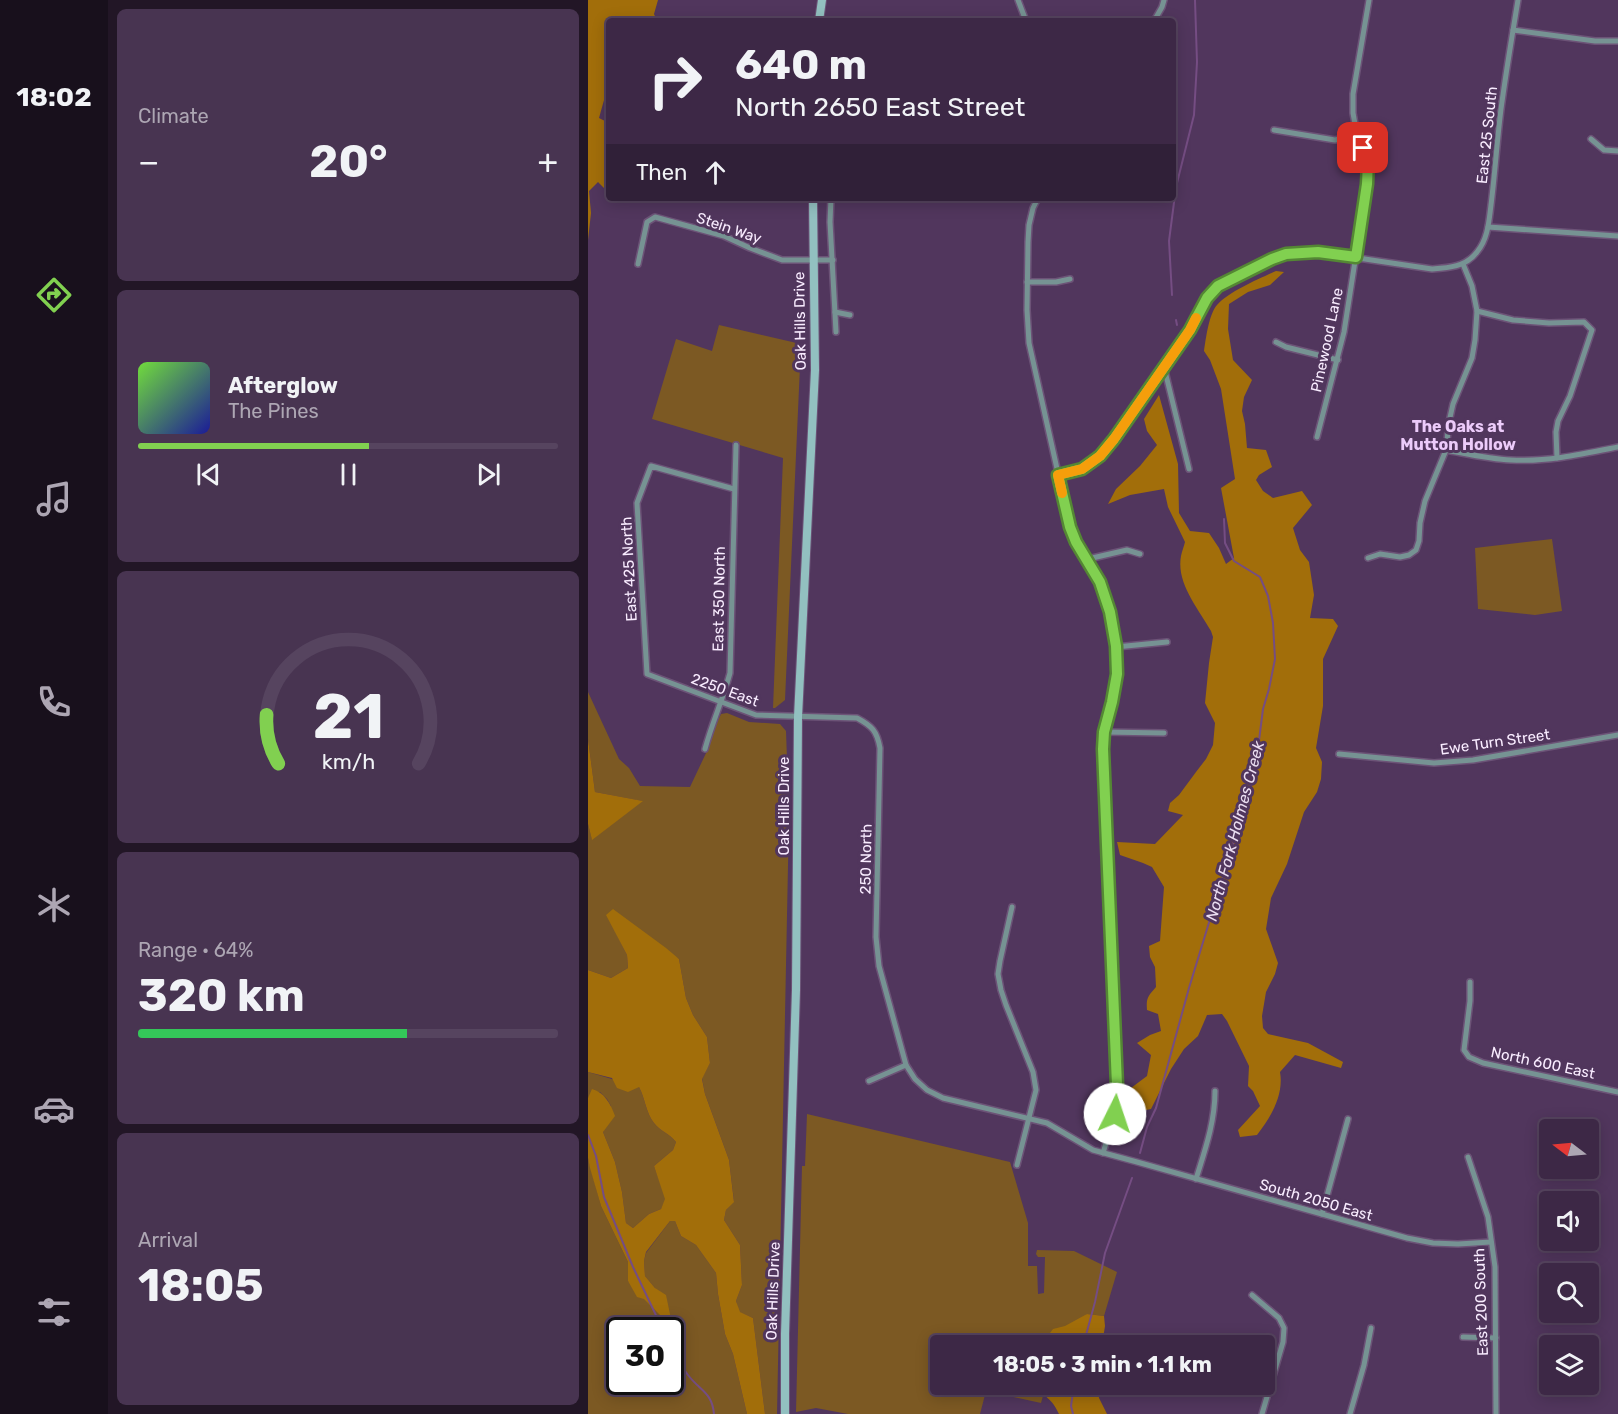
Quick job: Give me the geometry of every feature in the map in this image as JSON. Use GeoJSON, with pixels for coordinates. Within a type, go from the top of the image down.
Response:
{"type":"FeatureCollection","features":[{"type":"Feature","properties":{"kind":"main road"},"geometry":{"type":"LineString","coordinates":[[819,18],[822,0]]}},
{"type":"Feature","properties":{"kind":"main road","name":"Oak Hills Drive"},"geometry":{"type":"LineString","coordinates":[[785,1414],[785,1322],[796,990],[798,717],[815,370],[813,201]]}},
{"type":"Feature","properties":{"kind":"street"},"geometry":{"type":"LineString","coordinates":[[1018,0],[1025,18]]}},
{"type":"Feature","properties":{"kind":"street"},"geometry":{"type":"LineString","coordinates":[[1156,18],[1164,0]]}},
{"type":"Feature","properties":{"kind":"street","name":"Pinewood Lane"},"geometry":{"type":"LineString","coordinates":[[1317,437],[1344,332],[1367,184],[1368,161],[1357,135],[1353,113],[1353,94],[1370,0]]}},
{"type":"Feature","properties":{"kind":"street","name":"East 25 South"},"geometry":{"type":"LineString","coordinates":[[1463,264],[1476,254],[1484,241],[1488,227],[1496,170],[1500,111],[1518,0]]}},
{"type":"Feature","properties":{"kind":"street"},"geometry":{"type":"LineString","coordinates":[[1513,30],[1595,41],[1618,41]]}},
{"type":"Feature","properties":{"kind":"street"},"geometry":{"type":"LineString","coordinates":[[1274,130],[1335,140],[1357,135]]}},
{"type":"Feature","properties":{"kind":"street"},"geometry":{"type":"LineString","coordinates":[[1591,140],[1605,150],[1618,151]]}},
{"type":"Feature","properties":{"kind":"street"},"geometry":{"type":"LineString","coordinates":[[831,201],[836,332]]}},
{"type":"Feature","properties":{"kind":"street"},"geometry":{"type":"LineString","coordinates":[[1036,201],[1029,225],[1027,282],[1029,343],[1070,527],[1076,542],[1100,582],[1110,612],[1116,646],[1117,674],[1104,732],[1103,749],[1117,1085],[1115,1114],[1103,1152]]}},
{"type":"Feature","properties":{"kind":"street","name":"Stein Way"},"geometry":{"type":"LineString","coordinates":[[638,264],[647,222],[655,217],[724,236],[782,260],[812,260]]}},
{"type":"Feature","properties":{"kind":"street"},"geometry":{"type":"LineString","coordinates":[[1488,227],[1618,236]]}},
{"type":"Feature","properties":{"kind":"street"},"geometry":{"type":"LineString","coordinates":[[1058,475],[1082,469],[1100,456],[1190,330],[1207,298],[1218,286],[1286,254],[1318,252],[1432,269],[1450,268],[1463,264],[1472,286],[1477,311],[1475,340],[1472,358],[1453,404],[1446,450],[1425,501],[1419,542],[1416,550],[1409,555],[1400,557],[1380,555],[1368,558]]}},
{"type":"Feature","properties":{"kind":"street"},"geometry":{"type":"LineString","coordinates":[[812,260],[832,260]]}},
{"type":"Feature","properties":{"kind":"street"},"geometry":{"type":"LineString","coordinates":[[1027,282],[1056,282],[1070,279]]}},
{"type":"Feature","properties":{"kind":"street"},"geometry":{"type":"LineString","coordinates":[[1477,311],[1513,320],[1549,323],[1584,322],[1592,330],[1570,396],[1558,421],[1557,458]]}},
{"type":"Feature","properties":{"kind":"street"},"geometry":{"type":"LineString","coordinates":[[835,312],[850,315]]}},
{"type":"Feature","properties":{"kind":"street"},"geometry":{"type":"LineString","coordinates":[[1276,342],[1286,347],[1338,360]]}},
{"type":"Feature","properties":{"kind":"street"},"geometry":{"type":"LineString","coordinates":[[1164,367],[1189,469]]}},
{"type":"Feature","properties":{"kind":"street","name":"East 350 North"},"geometry":{"type":"LineString","coordinates":[[705,749],[730,673],[736,445]]}},
{"type":"Feature","properties":{"kind":"street"},"geometry":{"type":"LineString","coordinates":[[1446,450],[1511,460],[1557,458],[1618,447]]}},
{"type":"Feature","properties":{"kind":"street","name":"East 425 North"},"geometry":{"type":"LineString","coordinates":[[647,674],[637,503],[651,466],[734,489]]}},
{"type":"Feature","properties":{"kind":"street"},"geometry":{"type":"LineString","coordinates":[[1088,559],[1127,550],[1140,554]]}},
{"type":"Feature","properties":{"kind":"street"},"geometry":{"type":"LineString","coordinates":[[1116,646],[1167,642]]}},
{"type":"Feature","properties":{"kind":"street","name":"2250 East"},"geometry":{"type":"LineString","coordinates":[[647,674],[756,715],[798,717]]}},
{"type":"Feature","properties":{"kind":"street","name":"250 North"},"geometry":{"type":"LineString","coordinates":[[798,717],[857,718],[868,723],[877,734],[880,747],[876,937],[879,966],[906,1065]]}},
{"type":"Feature","properties":{"kind":"street"},"geometry":{"type":"LineString","coordinates":[[1104,732],[1164,733]]}},
{"type":"Feature","properties":{"kind":"street","name":"Ewe Turn Street"},"geometry":{"type":"LineString","coordinates":[[1339,754],[1434,763],[1473,760],[1618,735]]}},
{"type":"Feature","properties":{"kind":"street"},"geometry":{"type":"LineString","coordinates":[[1012,908],[998,974],[1003,998],[1033,1072],[1036,1090],[1017,1165]]}},
{"type":"Feature","properties":{"kind":"street","name":"North 600 East"},"geometry":{"type":"LineString","coordinates":[[1470,982],[1464,1050],[1469,1057],[1483,1063],[1618,1092]]}},
{"type":"Feature","properties":{"kind":"street"},"geometry":{"type":"LineString","coordinates":[[868,1081],[906,1065]]}},
{"type":"Feature","properties":{"kind":"street","name":"South 2050 East"},"geometry":{"type":"LineString","coordinates":[[906,1065],[915,1079],[927,1090],[944,1098],[1047,1123],[1081,1144],[1103,1152],[1407,1238],[1433,1244],[1491,1242]]}},
{"type":"Feature","properties":{"kind":"street"},"geometry":{"type":"LineString","coordinates":[[1196,1179],[1210,1130],[1215,1106],[1215,1091]]}},
{"type":"Feature","properties":{"kind":"street"},"geometry":{"type":"LineString","coordinates":[[1322,1214],[1348,1119]]}},
{"type":"Feature","properties":{"kind":"street","name":"East 200 South"},"geometry":{"type":"LineString","coordinates":[[1468,1157],[1488,1217],[1495,1267],[1496,1414]]}},
{"type":"Feature","properties":{"kind":"street"},"geometry":{"type":"LineString","coordinates":[[1252,1295],[1279,1318],[1284,1328],[1283,1342],[1262,1414]]}},
{"type":"Feature","properties":{"kind":"street"},"geometry":{"type":"LineString","coordinates":[[1350,1414],[1364,1365],[1371,1328]]}},
{"type":"Feature","properties":{"kind":"street"},"geometry":{"type":"LineString","coordinates":[[1463,1337],[1496,1338]]}},
{"type":"Feature","properties":{"kind":"shaded area"},"geometry":{"type":"Polygon","coordinates":[[[588,0],[658,0],[654,14],[656,18],[606,18],[606,93],[599,118],[606,122],[606,190],[598,182],[589,191],[591,213],[588,240],[588,0]]]}},
{"type":"Feature","properties":{"kind":"shaded area"},"geometry":{"type":"Polygon","coordinates":[[[1276,271],[1284,272],[1270,285],[1248,292],[1229,304],[1228,329],[1233,360],[1252,380],[1244,397],[1242,411],[1247,448],[1266,450],[1272,467],[1259,475],[1256,480],[1263,491],[1273,498],[1302,491],[1312,505],[1293,528],[1300,550],[1309,562],[1314,595],[1310,618],[1333,619],[1338,626],[1323,659],[1323,706],[1316,748],[1322,762],[1321,779],[1317,792],[1304,812],[1287,864],[1271,898],[1266,929],[1278,963],[1266,992],[1262,1016],[1263,1028],[1268,1034],[1308,1043],[1343,1062],[1341,1068],[1295,1055],[1280,1072],[1278,1097],[1267,1121],[1257,1135],[1240,1137],[1238,1130],[1260,1106],[1248,1086],[1249,1066],[1222,1014],[1207,1015],[1198,1036],[1184,1049],[1171,1069],[1151,1109],[1126,1106],[1127,1091],[1147,1076],[1151,1055],[1137,1043],[1161,1031],[1158,1014],[1147,1010],[1147,1006],[1148,997],[1156,987],[1155,967],[1150,957],[1149,946],[1160,941],[1164,887],[1152,867],[1120,855],[1117,842],[1155,844],[1183,815],[1168,811],[1170,803],[1179,795],[1206,759],[1213,745],[1215,723],[1205,703],[1213,637],[1185,586],[1180,566],[1185,542],[1168,507],[1164,489],[1130,495],[1108,504],[1116,489],[1140,466],[1157,445],[1147,431],[1144,419],[1159,395],[1178,464],[1179,513],[1190,531],[1209,533],[1226,564],[1234,558],[1221,488],[1235,479],[1221,389],[1210,360],[1204,351],[1210,320],[1217,305],[1237,290],[1276,271]]]}},
{"type":"Feature","properties":{"kind":"shaded area"},"geometry":{"type":"Polygon","coordinates":[[[719,325],[801,344],[785,700],[775,708],[773,708],[783,458],[652,419],[676,339],[712,351],[719,325]]]}},
{"type":"Feature","properties":{"kind":"shaded area"},"geometry":{"type":"Polygon","coordinates":[[[1552,539],[1562,611],[1535,615],[1478,609],[1475,548],[1552,539]]]}},
{"type":"Feature","properties":{"kind":"shaded area"},"geometry":{"type":"Polygon","coordinates":[[[588,692],[619,759],[629,768],[640,786],[690,787],[721,714],[727,713],[749,722],[780,724],[786,731],[789,816],[777,1414],[765,1414],[753,1318],[739,1312],[736,1301],[742,1285],[740,1245],[724,1220],[726,1210],[734,1201],[729,1160],[705,1094],[702,1078],[710,1063],[707,1037],[693,1015],[686,998],[679,959],[607,915],[627,955],[628,968],[611,978],[588,970],[588,824],[592,839],[642,801],[595,792],[588,739],[588,692]]]}},
{"type":"Feature","properties":{"kind":"shaded area"},"geometry":{"type":"Polygon","coordinates":[[[588,739],[595,792],[643,801],[592,840],[588,824],[588,739]]]}},
{"type":"Feature","properties":{"kind":"shaded area"},"geometry":{"type":"Polygon","coordinates":[[[613,909],[679,959],[686,998],[693,1015],[707,1037],[710,1063],[702,1079],[705,1094],[729,1160],[734,1202],[726,1210],[724,1220],[740,1245],[742,1285],[736,1301],[740,1312],[753,1318],[765,1414],[747,1414],[733,1354],[725,1334],[716,1273],[696,1245],[681,1236],[675,1221],[670,1221],[646,1252],[645,1276],[655,1288],[666,1295],[671,1317],[662,1317],[644,1299],[637,1297],[628,1281],[628,1262],[601,1206],[588,1158],[588,1098],[592,1089],[606,1099],[615,1116],[603,1132],[615,1162],[626,1223],[633,1228],[649,1214],[661,1209],[665,1199],[654,1166],[673,1150],[676,1142],[651,1119],[639,1087],[628,1092],[617,1088],[612,1078],[588,1072],[588,970],[611,978],[628,968],[627,955],[606,915],[613,909]]]}},
{"type":"Feature","properties":{"kind":"shaded area"},"geometry":{"type":"Polygon","coordinates":[[[588,1072],[639,1087],[651,1119],[676,1142],[673,1150],[654,1166],[666,1199],[661,1209],[649,1214],[633,1228],[626,1223],[615,1162],[603,1132],[611,1106],[600,1092],[588,1098],[588,1072]]]}},
{"type":"Feature","properties":{"kind":"shaded area"},"geometry":{"type":"Polygon","coordinates":[[[807,1114],[1010,1162],[1028,1223],[1028,1266],[1037,1266],[1038,1294],[1044,1293],[1045,1257],[1038,1257],[1037,1250],[1074,1251],[1117,1272],[1104,1316],[1087,1314],[1068,1335],[930,1335],[930,1395],[985,1395],[980,1414],[848,1414],[816,1408],[796,1412],[802,1166],[805,1166],[807,1114]]]}},
{"type":"Feature","properties":{"kind":"shaded area"},"geometry":{"type":"Polygon","coordinates":[[[588,1158],[601,1206],[628,1262],[628,1281],[662,1317],[606,1317],[606,1395],[684,1395],[684,1317],[666,1317],[655,1288],[645,1276],[644,1261],[646,1253],[670,1221],[675,1221],[681,1236],[696,1245],[716,1273],[725,1334],[733,1354],[747,1414],[588,1414],[588,1158]]]}},
{"type":"Feature","properties":{"kind":"shaded area"},"geometry":{"type":"Polygon","coordinates":[[[1087,1314],[1104,1316],[1104,1335],[1048,1335],[1053,1329],[1065,1326],[1087,1314]]]}},
{"type":"Feature","properties":{"kind":"shaded area"},"geometry":{"type":"Polygon","coordinates":[[[1004,1395],[1043,1395],[1041,1403],[1004,1395]]]}},
{"type":"Feature","properties":{"kind":"shaded area"},"geometry":{"type":"Polygon","coordinates":[[[1044,1395],[1099,1395],[1107,1414],[1059,1414],[1044,1395]]]}},
{"type":"Feature","properties":{"kind":"waterway","name":"North Fork Holmes Creek"},"geometry":{"type":"LineString","coordinates":[[1176,187],[1194,115],[1197,62],[1195,0]]}},
{"type":"Feature","properties":{"kind":"waterway","name":"North Fork Holmes Creek"},"geometry":{"type":"LineString","coordinates":[[1172,295],[1169,241],[1174,201]]}},
{"type":"Feature","properties":{"kind":"waterway","name":"North Fork Holmes Creek"},"geometry":{"type":"LineString","coordinates":[[1176,320],[1177,325]]}},
{"type":"Feature","properties":{"kind":"waterway","name":"North Fork Holmes Creek"},"geometry":{"type":"LineString","coordinates":[[1140,1153],[1147,1127],[1156,1108],[1189,988],[1255,772],[1263,709],[1275,659],[1273,623],[1268,596],[1260,577],[1234,561],[1225,543],[1224,519]]}},
{"type":"Feature","properties":{"kind":"waterway","name":"North Fork Holmes Creek"},"geometry":{"type":"LineString","coordinates":[[588,1135],[596,1156],[604,1197],[657,1317]]}},
{"type":"Feature","properties":{"kind":"waterway","name":"North Fork Holmes Creek"},"geometry":{"type":"LineString","coordinates":[[1086,1335],[1105,1253],[1132,1178]]}},
{"type":"Feature","properties":{"kind":"waterway","name":"North Fork Holmes Creek"},"geometry":{"type":"LineString","coordinates":[[684,1369],[708,1396],[714,1414]]}},
{"type":"Feature","properties":{"kind":"waterway","name":"North Fork Holmes Creek"},"geometry":{"type":"LineString","coordinates":[[1072,1395],[1073,1414]]}},
{"type":"Feature","properties":{"kind":"slow traffic"},"geometry":{"type":"LineString","coordinates":[[1062,493],[1058,475],[1082,469],[1100,456],[1190,330],[1196,318]]}},
{"type":"Feature","properties":{"kind":"district","name":"The Oaks at Mutton Hollow"},"geometry":{"type":"Point","coordinates":[1458,435]}},
{"type":"Feature","properties":{"kind":"route"},"geometry":{"type":"LineString","coordinates":[[1115,1114],[1117,1085],[1103,749],[1104,732],[1117,674],[1116,646],[1110,612],[1100,582],[1076,542],[1070,527],[1058,475],[1082,469],[1100,456],[1190,330],[1207,298],[1218,286],[1286,254],[1318,252],[1356,257],[1367,184],[1368,161],[1363,148]]}}]}
